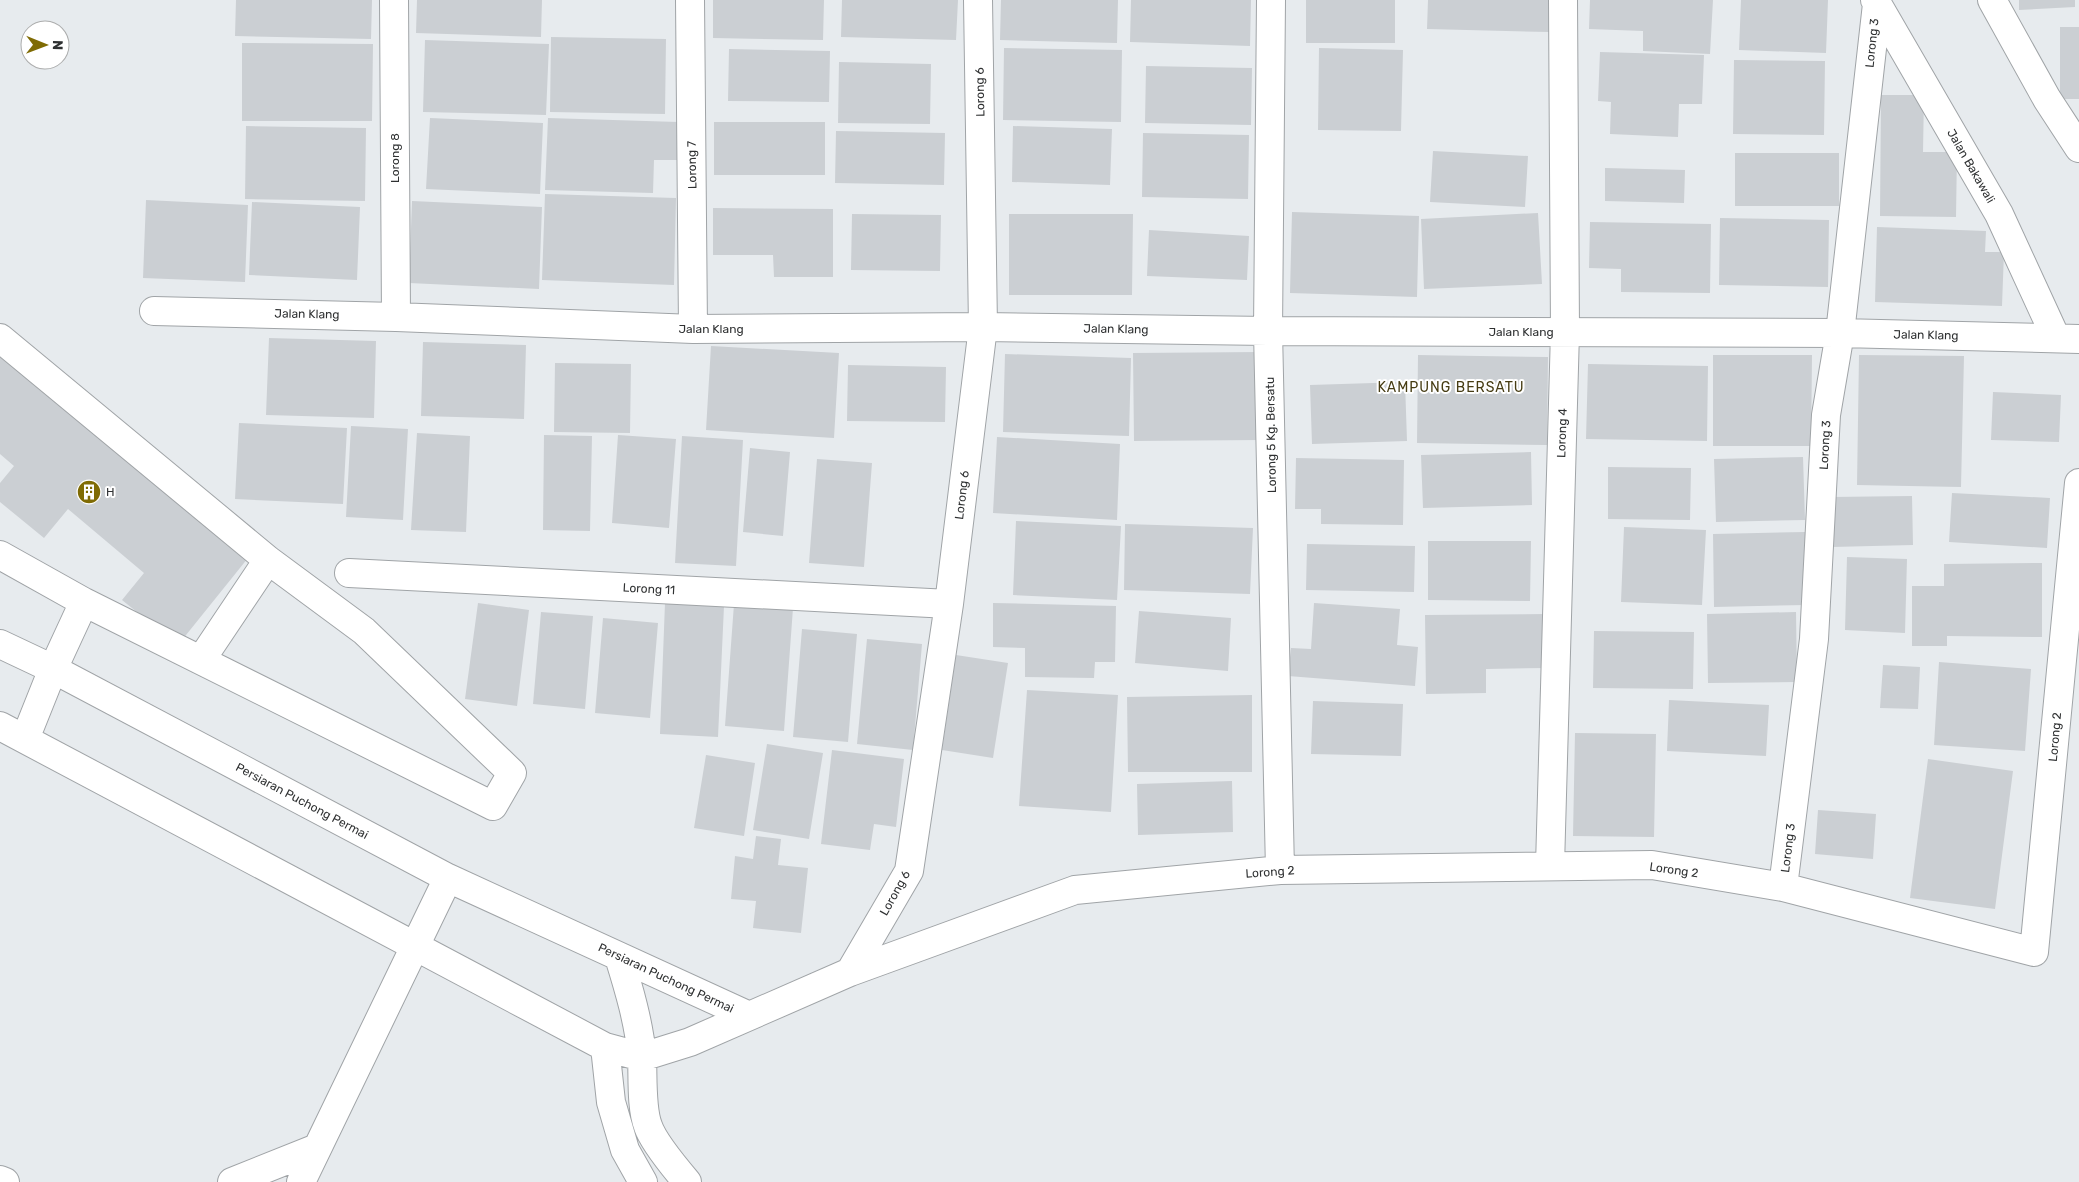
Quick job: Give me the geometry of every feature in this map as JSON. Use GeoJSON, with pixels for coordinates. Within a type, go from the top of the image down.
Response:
{"type":"FeatureCollection","features":[{"type":"Feature","properties":{"kind":"street","name":"Lorong 8"},"geometry":{"type":"LineString","coordinates":[[394,0],[396,316]]}},
{"type":"Feature","properties":{"kind":"street","name":"Lorong 7"},"geometry":{"type":"LineString","coordinates":[[690,0],[694,330]]}},
{"type":"Feature","properties":{"kind":"street","name":"Lorong 6"},"geometry":{"type":"LineString","coordinates":[[850,972],[909,871],[949,604],[983,327],[978,0]]}},
{"type":"Feature","properties":{"kind":"street","name":"Lorong 5 Kg. Bersatu"},"geometry":{"type":"LineString","coordinates":[[1271,0],[1268,331],[1280,870]]}},
{"type":"Feature","properties":{"kind":"street","name":"Lorong 4"},"geometry":{"type":"LineString","coordinates":[[1550,866],[1565,332],[1563,0]]}},
{"type":"Feature","properties":{"kind":"street"},"geometry":{"type":"LineString","coordinates":[[1992,0],[2047,99],[2079,148]]}},
{"type":"Feature","properties":{"kind":"street","name":"Lorong 3"},"geometry":{"type":"LineString","coordinates":[[1783,887],[1814,639],[1826,415],[1840,333],[1876,2]]}},
{"type":"Feature","properties":{"kind":"street","name":"Jalan Bakawali"},"geometry":{"type":"LineString","coordinates":[[1876,2],[1999,214],[2067,338]]}},
{"type":"Feature","properties":{"kind":"street","name":"Jalan Klang"},"geometry":{"type":"LineString","coordinates":[[154,310],[396,316],[694,330],[983,327],[1268,331],[1840,333],[2067,338]]}},
{"type":"Feature","properties":{"kind":"street"},"geometry":{"type":"LineString","coordinates":[[0,338],[268,560],[364,631],[512,774],[493,806],[84,602],[0,555]]}},
{"type":"Feature","properties":{"kind":"street","name":"Lorong 2"},"geometry":{"type":"LineString","coordinates":[[747,1015],[850,972],[1075,890],[1280,870],[1652,865],[1783,887],[2034,952],[2079,483]]}},
{"type":"Feature","properties":{"kind":"street"},"geometry":{"type":"LineString","coordinates":[[201,660],[268,560]]}},
{"type":"Feature","properties":{"kind":"street","name":"Lorong 11"},"geometry":{"type":"LineString","coordinates":[[349,573],[949,604]]}},
{"type":"Feature","properties":{"kind":"street"},"geometry":{"type":"LineString","coordinates":[[25,739],[53,669],[84,602]]}},
{"type":"Feature","properties":{"kind":"street","name":"Persiaran Puchong Permai"},"geometry":{"type":"LineString","coordinates":[[0,644],[53,669],[448,878],[747,1015]]}},
{"type":"Feature","properties":{"kind":"street"},"geometry":{"type":"LineString","coordinates":[[0,726],[415,948],[605,1047],[642,1057]]}},
{"type":"Feature","properties":{"kind":"street"},"geometry":{"type":"LineString","coordinates":[[301,1182],[448,878]]}},
{"type":"Feature","properties":{"kind":"street"},"geometry":{"type":"LineString","coordinates":[[619,957],[633,1004],[642,1057],[642,1082],[648,1126],[674,1166],[687,1182]]}},
{"type":"Feature","properties":{"kind":"street","name":"Persiaran Puchong Permai"},"geometry":{"type":"LineString","coordinates":[[642,1057],[690,1042],[747,1015]]}},
{"type":"Feature","properties":{"kind":"street"},"geometry":{"type":"LineString","coordinates":[[605,1047],[611,1102],[625,1150],[643,1182]]}},
{"type":"Feature","properties":{"kind":"street"},"geometry":{"type":"LineString","coordinates":[[232,1182],[317,1148]]}},
{"type":"Feature","properties":{"kind":"street"},"geometry":{"type":"LineString","coordinates":[[0,1180],[5,1182]]}},
{"type":"Feature","properties":{"kind":"building"},"geometry":{"type":"Polygon","coordinates":[[[236,0],[372,0],[371,39],[235,36],[236,0]]]}},
{"type":"Feature","properties":{"kind":"building"},"geometry":{"type":"Polygon","coordinates":[[[417,0],[542,0],[541,37],[416,33],[417,0]]]}},
{"type":"Feature","properties":{"kind":"building"},"geometry":{"type":"Polygon","coordinates":[[[713,0],[824,0],[823,40],[713,38],[713,0]]]}},
{"type":"Feature","properties":{"kind":"building"},"geometry":{"type":"Polygon","coordinates":[[[842,0],[958,0],[956,40],[841,37],[842,0]]]}},
{"type":"Feature","properties":{"kind":"building"},"geometry":{"type":"Polygon","coordinates":[[[1001,0],[1118,0],[1117,43],[1000,40],[1001,0]]]}},
{"type":"Feature","properties":{"kind":"building"},"geometry":{"type":"Polygon","coordinates":[[[1131,0],[1251,0],[1250,46],[1130,42],[1131,0]]]}},
{"type":"Feature","properties":{"kind":"building"},"geometry":{"type":"Polygon","coordinates":[[[1306,0],[1395,0],[1395,43],[1306,43],[1306,0]]]}},
{"type":"Feature","properties":{"kind":"building"},"geometry":{"type":"Polygon","coordinates":[[[1428,0],[1550,0],[1549,32],[1427,29],[1428,0]]]}},
{"type":"Feature","properties":{"kind":"building"},"geometry":{"type":"Polygon","coordinates":[[[1590,0],[1713,0],[1710,54],[1643,51],[1643,31],[1589,29],[1590,0]]]}},
{"type":"Feature","properties":{"kind":"building"},"geometry":{"type":"Polygon","coordinates":[[[1741,0],[1828,0],[1826,53],[1739,50],[1741,0]]]}},
{"type":"Feature","properties":{"kind":"building"},"geometry":{"type":"Polygon","coordinates":[[[2019,0],[2075,0],[2075,7],[2019,10],[2019,0]]]}},
{"type":"Feature","properties":{"kind":"building"},"geometry":{"type":"Polygon","coordinates":[[[2060,27],[2079,27],[2079,99],[2060,99],[2060,27]]]}},
{"type":"Feature","properties":{"kind":"building"},"geometry":{"type":"Polygon","coordinates":[[[551,37],[666,39],[665,114],[550,112],[551,37]]]}},
{"type":"Feature","properties":{"kind":"building"},"geometry":{"type":"Polygon","coordinates":[[[425,40],[549,44],[546,115],[423,112],[425,40]]]}},
{"type":"Feature","properties":{"kind":"building"},"geometry":{"type":"Polygon","coordinates":[[[242,43],[373,44],[372,121],[242,121],[242,43]]]}},
{"type":"Feature","properties":{"kind":"building"},"geometry":{"type":"Polygon","coordinates":[[[1004,48],[1122,50],[1121,122],[1003,120],[1004,48]]]}},
{"type":"Feature","properties":{"kind":"building"},"geometry":{"type":"Polygon","coordinates":[[[1319,48],[1403,50],[1401,131],[1318,130],[1319,48]]]}},
{"type":"Feature","properties":{"kind":"building"},"geometry":{"type":"Polygon","coordinates":[[[729,49],[830,51],[829,102],[728,101],[729,49]]]}},
{"type":"Feature","properties":{"kind":"building"},"geometry":{"type":"Polygon","coordinates":[[[1600,52],[1704,55],[1702,104],[1679,104],[1678,137],[1610,134],[1611,102],[1598,101],[1600,52]]]}},
{"type":"Feature","properties":{"kind":"building"},"geometry":{"type":"Polygon","coordinates":[[[1734,60],[1825,61],[1824,135],[1733,134],[1734,60]]]}},
{"type":"Feature","properties":{"kind":"building"},"geometry":{"type":"Polygon","coordinates":[[[839,62],[931,64],[930,124],[838,123],[839,62]]]}},
{"type":"Feature","properties":{"kind":"building"},"geometry":{"type":"Polygon","coordinates":[[[1146,66],[1252,68],[1251,125],[1145,123],[1146,66]]]}},
{"type":"Feature","properties":{"kind":"building"},"geometry":{"type":"Polygon","coordinates":[[[1881,95],[1924,95],[1923,152],[1957,152],[1956,217],[1880,216],[1881,95]]]}},
{"type":"Feature","properties":{"kind":"building"},"geometry":{"type":"Polygon","coordinates":[[[430,118],[543,123],[540,194],[426,189],[430,118]]]}},
{"type":"Feature","properties":{"kind":"building"},"geometry":{"type":"Polygon","coordinates":[[[548,118],[678,122],[677,160],[654,160],[653,193],[545,190],[548,118]]]}},
{"type":"Feature","properties":{"kind":"building"},"geometry":{"type":"Polygon","coordinates":[[[714,122],[825,122],[825,175],[714,175],[714,122]]]}},
{"type":"Feature","properties":{"kind":"building"},"geometry":{"type":"Polygon","coordinates":[[[246,126],[366,128],[365,201],[245,199],[246,126]]]}},
{"type":"Feature","properties":{"kind":"building"},"geometry":{"type":"Polygon","coordinates":[[[1013,126],[1112,129],[1110,185],[1012,182],[1013,126]]]}},
{"type":"Feature","properties":{"kind":"building"},"geometry":{"type":"Polygon","coordinates":[[[836,131],[945,133],[944,185],[835,183],[836,131]]]}},
{"type":"Feature","properties":{"kind":"building"},"geometry":{"type":"Polygon","coordinates":[[[1143,133],[1249,135],[1248,199],[1142,197],[1143,133]]]}},
{"type":"Feature","properties":{"kind":"building"},"geometry":{"type":"Polygon","coordinates":[[[1433,151],[1528,156],[1525,207],[1430,202],[1433,151]]]}},
{"type":"Feature","properties":{"kind":"building"},"geometry":{"type":"Polygon","coordinates":[[[1735,153],[1839,153],[1839,206],[1735,206],[1735,153]]]}},
{"type":"Feature","properties":{"kind":"building"},"geometry":{"type":"Polygon","coordinates":[[[1605,168],[1685,170],[1684,203],[1605,201],[1605,168]]]}},
{"type":"Feature","properties":{"kind":"building"},"geometry":{"type":"Polygon","coordinates":[[[545,194],[676,198],[674,285],[542,280],[545,194]]]}},
{"type":"Feature","properties":{"kind":"building"},"geometry":{"type":"Polygon","coordinates":[[[146,200],[248,205],[245,282],[143,278],[146,200]]]}},
{"type":"Feature","properties":{"kind":"building"},"geometry":{"type":"Polygon","coordinates":[[[412,201],[542,207],[539,289],[409,283],[412,201]]]}},
{"type":"Feature","properties":{"kind":"building"},"geometry":{"type":"Polygon","coordinates":[[[252,202],[360,207],[357,280],[249,275],[252,202]]]}},
{"type":"Feature","properties":{"kind":"building"},"geometry":{"type":"Polygon","coordinates":[[[713,208],[833,209],[833,277],[774,277],[773,255],[713,255],[713,208]]]}},
{"type":"Feature","properties":{"kind":"building"},"geometry":{"type":"Polygon","coordinates":[[[1292,212],[1419,216],[1417,297],[1290,293],[1292,212]]]}},
{"type":"Feature","properties":{"kind":"building"},"geometry":{"type":"Polygon","coordinates":[[[1538,213],[1542,284],[1424,289],[1421,219],[1538,213]]]}},
{"type":"Feature","properties":{"kind":"building"},"geometry":{"type":"Polygon","coordinates":[[[852,214],[941,215],[940,271],[851,270],[852,214]]]}},
{"type":"Feature","properties":{"kind":"building"},"geometry":{"type":"Polygon","coordinates":[[[1009,214],[1133,214],[1132,295],[1009,295],[1009,214]]]}},
{"type":"Feature","properties":{"kind":"building"},"geometry":{"type":"Polygon","coordinates":[[[1720,218],[1829,220],[1828,287],[1719,285],[1720,218]]]}},
{"type":"Feature","properties":{"kind":"building"},"geometry":{"type":"Polygon","coordinates":[[[1590,222],[1711,224],[1710,293],[1621,292],[1621,269],[1589,268],[1590,222]]]}},
{"type":"Feature","properties":{"kind":"building"},"geometry":{"type":"Polygon","coordinates":[[[1877,227],[1986,231],[1985,252],[2004,252],[2002,306],[1875,302],[1877,227]]]}},
{"type":"Feature","properties":{"kind":"building"},"geometry":{"type":"Polygon","coordinates":[[[1149,230],[1249,236],[1247,280],[1147,276],[1149,230]]]}},
{"type":"Feature","properties":{"kind":"building"},"geometry":{"type":"Polygon","coordinates":[[[269,338],[376,341],[374,418],[266,415],[269,338]]]}},
{"type":"Feature","properties":{"kind":"building"},"geometry":{"type":"Polygon","coordinates":[[[423,342],[526,345],[524,419],[421,416],[423,342]]]}},
{"type":"Feature","properties":{"kind":"building"},"geometry":{"type":"Polygon","coordinates":[[[711,346],[839,353],[834,438],[706,430],[711,346]]]}},
{"type":"Feature","properties":{"kind":"building","name":"H"},"geometry":{"type":"Polygon","coordinates":[[[0,347],[252,553],[178,645],[122,600],[144,573],[68,509],[44,538],[0,502],[0,483],[14,466],[0,454],[0,347]]]}},
{"type":"Feature","properties":{"kind":"building"},"geometry":{"type":"Polygon","coordinates":[[[1260,352],[1261,440],[1134,441],[1133,353],[1260,352]]]}},
{"type":"Feature","properties":{"kind":"building"},"geometry":{"type":"Polygon","coordinates":[[[1005,354],[1131,358],[1129,436],[1003,432],[1005,354]]]}},
{"type":"Feature","properties":{"kind":"building"},"geometry":{"type":"Polygon","coordinates":[[[1418,355],[1548,357],[1547,445],[1417,443],[1418,355]]]}},
{"type":"Feature","properties":{"kind":"building"},"geometry":{"type":"Polygon","coordinates":[[[1713,355],[1812,355],[1811,446],[1713,446],[1713,355]]]}},
{"type":"Feature","properties":{"kind":"building"},"geometry":{"type":"Polygon","coordinates":[[[1859,355],[1964,356],[1961,487],[1857,485],[1859,355]]]}},
{"type":"Feature","properties":{"kind":"building"},"geometry":{"type":"Polygon","coordinates":[[[555,363],[631,364],[630,433],[554,432],[555,363]]]}},
{"type":"Feature","properties":{"kind":"building"},"geometry":{"type":"Polygon","coordinates":[[[1588,364],[1708,366],[1707,441],[1586,439],[1588,364]]]}},
{"type":"Feature","properties":{"kind":"building"},"geometry":{"type":"Polygon","coordinates":[[[848,365],[946,367],[945,422],[847,421],[848,365]]]}},
{"type":"Feature","properties":{"kind":"building"},"geometry":{"type":"Polygon","coordinates":[[[1405,382],[1407,441],[1312,444],[1310,385],[1405,382]]]}},
{"type":"Feature","properties":{"kind":"building"},"geometry":{"type":"Polygon","coordinates":[[[1993,392],[2061,395],[2059,442],[1991,440],[1993,392]]]}},
{"type":"Feature","properties":{"kind":"building"},"geometry":{"type":"Polygon","coordinates":[[[239,423],[347,428],[343,504],[235,499],[239,423]]]}},
{"type":"Feature","properties":{"kind":"building"},"geometry":{"type":"Polygon","coordinates":[[[351,426],[408,429],[403,520],[346,517],[351,426]]]}},
{"type":"Feature","properties":{"kind":"building"},"geometry":{"type":"Polygon","coordinates":[[[417,433],[470,436],[466,532],[411,530],[417,433]]]}},
{"type":"Feature","properties":{"kind":"building"},"geometry":{"type":"Polygon","coordinates":[[[544,435],[592,436],[590,531],[543,530],[544,435]]]}},
{"type":"Feature","properties":{"kind":"building"},"geometry":{"type":"Polygon","coordinates":[[[618,435],[676,439],[669,528],[612,523],[618,435]]]}},
{"type":"Feature","properties":{"kind":"building"},"geometry":{"type":"Polygon","coordinates":[[[682,436],[743,440],[736,566],[675,563],[682,436]]]}},
{"type":"Feature","properties":{"kind":"building"},"geometry":{"type":"Polygon","coordinates":[[[997,437],[1120,444],[1117,520],[993,513],[997,437]]]}},
{"type":"Feature","properties":{"kind":"building"},"geometry":{"type":"Polygon","coordinates":[[[750,448],[790,452],[783,536],[743,532],[750,448]]]}},
{"type":"Feature","properties":{"kind":"building"},"geometry":{"type":"Polygon","coordinates":[[[1531,452],[1532,505],[1423,508],[1421,455],[1531,452]]]}},
{"type":"Feature","properties":{"kind":"building"},"geometry":{"type":"Polygon","coordinates":[[[1803,457],[1805,520],[1716,522],[1714,459],[1803,457]]]}},
{"type":"Feature","properties":{"kind":"building"},"geometry":{"type":"Polygon","coordinates":[[[1296,458],[1404,460],[1403,525],[1321,524],[1321,509],[1295,509],[1296,458]]]}},
{"type":"Feature","properties":{"kind":"building"},"geometry":{"type":"Polygon","coordinates":[[[817,459],[872,463],[864,567],[809,563],[817,459]]]}},
{"type":"Feature","properties":{"kind":"building"},"geometry":{"type":"Polygon","coordinates":[[[1608,467],[1691,468],[1690,520],[1608,519],[1608,467]]]}},
{"type":"Feature","properties":{"kind":"building"},"geometry":{"type":"Polygon","coordinates":[[[1952,493],[2050,498],[2047,548],[1949,542],[1952,493]]]}},
{"type":"Feature","properties":{"kind":"building"},"geometry":{"type":"Polygon","coordinates":[[[1912,496],[1913,545],[1832,547],[1831,497],[1912,496]]]}},
{"type":"Feature","properties":{"kind":"building"},"geometry":{"type":"Polygon","coordinates":[[[1016,521],[1121,526],[1117,600],[1013,595],[1016,521]]]}},
{"type":"Feature","properties":{"kind":"building"},"geometry":{"type":"Polygon","coordinates":[[[1125,524],[1253,528],[1250,594],[1124,590],[1125,524]]]}},
{"type":"Feature","properties":{"kind":"building"},"geometry":{"type":"Polygon","coordinates":[[[1624,527],[1706,530],[1702,605],[1621,602],[1624,527]]]}},
{"type":"Feature","properties":{"kind":"building"},"geometry":{"type":"Polygon","coordinates":[[[1805,532],[1806,605],[1714,607],[1713,534],[1805,532]]]}},
{"type":"Feature","properties":{"kind":"building"},"geometry":{"type":"Polygon","coordinates":[[[1428,541],[1531,541],[1530,601],[1428,600],[1428,541]]]}},
{"type":"Feature","properties":{"kind":"building"},"geometry":{"type":"Polygon","coordinates":[[[1307,544],[1415,546],[1414,592],[1306,590],[1307,544]]]}},
{"type":"Feature","properties":{"kind":"building"},"geometry":{"type":"Polygon","coordinates":[[[1847,557],[1907,559],[1905,633],[1845,630],[1847,557]]]}},
{"type":"Feature","properties":{"kind":"building"},"geometry":{"type":"Polygon","coordinates":[[[2042,563],[2042,637],[1947,636],[1947,646],[1912,646],[1912,586],[1944,586],[1944,564],[2042,563]]]}},
{"type":"Feature","properties":{"kind":"building"},"geometry":{"type":"Polygon","coordinates":[[[478,603],[529,610],[517,706],[465,699],[478,603]]]}},
{"type":"Feature","properties":{"kind":"building"},"geometry":{"type":"Polygon","coordinates":[[[665,603],[724,606],[718,737],[660,734],[665,603]]]}},
{"type":"Feature","properties":{"kind":"building"},"geometry":{"type":"Polygon","coordinates":[[[993,603],[1116,606],[1115,662],[1095,662],[1094,678],[1025,677],[1025,648],[993,647],[993,603]]]}},
{"type":"Feature","properties":{"kind":"building"},"geometry":{"type":"Polygon","coordinates":[[[1314,603],[1400,609],[1397,645],[1418,647],[1415,686],[1288,676],[1291,648],[1311,649],[1314,603]]]}},
{"type":"Feature","properties":{"kind":"building"},"geometry":{"type":"Polygon","coordinates":[[[734,604],[793,608],[784,731],[725,726],[734,604]]]}},
{"type":"Feature","properties":{"kind":"building"},"geometry":{"type":"Polygon","coordinates":[[[1139,611],[1231,618],[1228,671],[1135,663],[1139,611]]]}},
{"type":"Feature","properties":{"kind":"building"},"geometry":{"type":"Polygon","coordinates":[[[541,612],[593,616],[585,709],[533,704],[541,612]]]}},
{"type":"Feature","properties":{"kind":"building"},"geometry":{"type":"Polygon","coordinates":[[[1796,612],[1797,682],[1708,683],[1707,614],[1796,612]]]}},
{"type":"Feature","properties":{"kind":"building"},"geometry":{"type":"Polygon","coordinates":[[[1546,614],[1546,668],[1486,669],[1486,693],[1426,694],[1425,615],[1546,614]]]}},
{"type":"Feature","properties":{"kind":"building"},"geometry":{"type":"Polygon","coordinates":[[[603,618],[658,623],[650,718],[595,713],[603,618]]]}},
{"type":"Feature","properties":{"kind":"building"},"geometry":{"type":"Polygon","coordinates":[[[802,629],[857,634],[848,742],[793,737],[802,629]]]}},
{"type":"Feature","properties":{"kind":"building"},"geometry":{"type":"Polygon","coordinates":[[[1594,631],[1694,632],[1693,689],[1593,688],[1594,631]]]}},
{"type":"Feature","properties":{"kind":"building"},"geometry":{"type":"Polygon","coordinates":[[[867,639],[922,644],[913,750],[857,744],[867,639]]]}},
{"type":"Feature","properties":{"kind":"building"},"geometry":{"type":"Polygon","coordinates":[[[956,655],[1008,663],[993,758],[942,750],[956,655]]]}},
{"type":"Feature","properties":{"kind":"building"},"geometry":{"type":"Polygon","coordinates":[[[1939,662],[2031,669],[2025,751],[1934,745],[1939,662]]]}},
{"type":"Feature","properties":{"kind":"building"},"geometry":{"type":"Polygon","coordinates":[[[1883,665],[1920,667],[1918,709],[1880,708],[1883,665]]]}},
{"type":"Feature","properties":{"kind":"building"},"geometry":{"type":"Polygon","coordinates":[[[1027,690],[1118,695],[1111,812],[1019,806],[1027,690]]]}},
{"type":"Feature","properties":{"kind":"building"},"geometry":{"type":"Polygon","coordinates":[[[1252,695],[1252,772],[1128,772],[1127,697],[1252,695]]]}},
{"type":"Feature","properties":{"kind":"building"},"geometry":{"type":"Polygon","coordinates":[[[1669,700],[1769,705],[1766,756],[1667,751],[1669,700]]]}},
{"type":"Feature","properties":{"kind":"building"},"geometry":{"type":"Polygon","coordinates":[[[1313,701],[1403,704],[1401,756],[1311,754],[1313,701]]]}},
{"type":"Feature","properties":{"kind":"building"},"geometry":{"type":"Polygon","coordinates":[[[1575,733],[1656,734],[1654,837],[1573,836],[1575,733]]]}},
{"type":"Feature","properties":{"kind":"building"},"geometry":{"type":"Polygon","coordinates":[[[767,744],[823,753],[809,839],[753,830],[767,744]]]}},
{"type":"Feature","properties":{"kind":"building"},"geometry":{"type":"Polygon","coordinates":[[[832,750],[904,759],[896,827],[874,824],[870,850],[821,844],[832,750]]]}},
{"type":"Feature","properties":{"kind":"building"},"geometry":{"type":"Polygon","coordinates":[[[706,755],[755,763],[744,836],[694,828],[706,755]]]}},
{"type":"Feature","properties":{"kind":"building"},"geometry":{"type":"Polygon","coordinates":[[[1928,759],[2013,771],[1995,909],[1910,898],[1928,759]]]}},
{"type":"Feature","properties":{"kind":"building"},"geometry":{"type":"Polygon","coordinates":[[[1232,781],[1233,832],[1138,835],[1137,784],[1232,781]]]}},
{"type":"Feature","properties":{"kind":"building"},"geometry":{"type":"Polygon","coordinates":[[[1818,810],[1876,814],[1873,859],[1815,854],[1818,810]]]}},
{"type":"Feature","properties":{"kind":"building"},"geometry":{"type":"Polygon","coordinates":[[[756,836],[781,839],[778,865],[808,868],[801,933],[753,928],[756,901],[731,899],[735,856],[753,859],[756,836]]]}},
{"type":"Feature","properties":{"kind":"place","name":"H"},"geometry":{"type":"Point","coordinates":[89,492]}},
{"type":"Feature","properties":{"kind":"district","name":"KAMPUNG BERSATU"},"geometry":{"type":"Point","coordinates":[1451,387]}}]}
